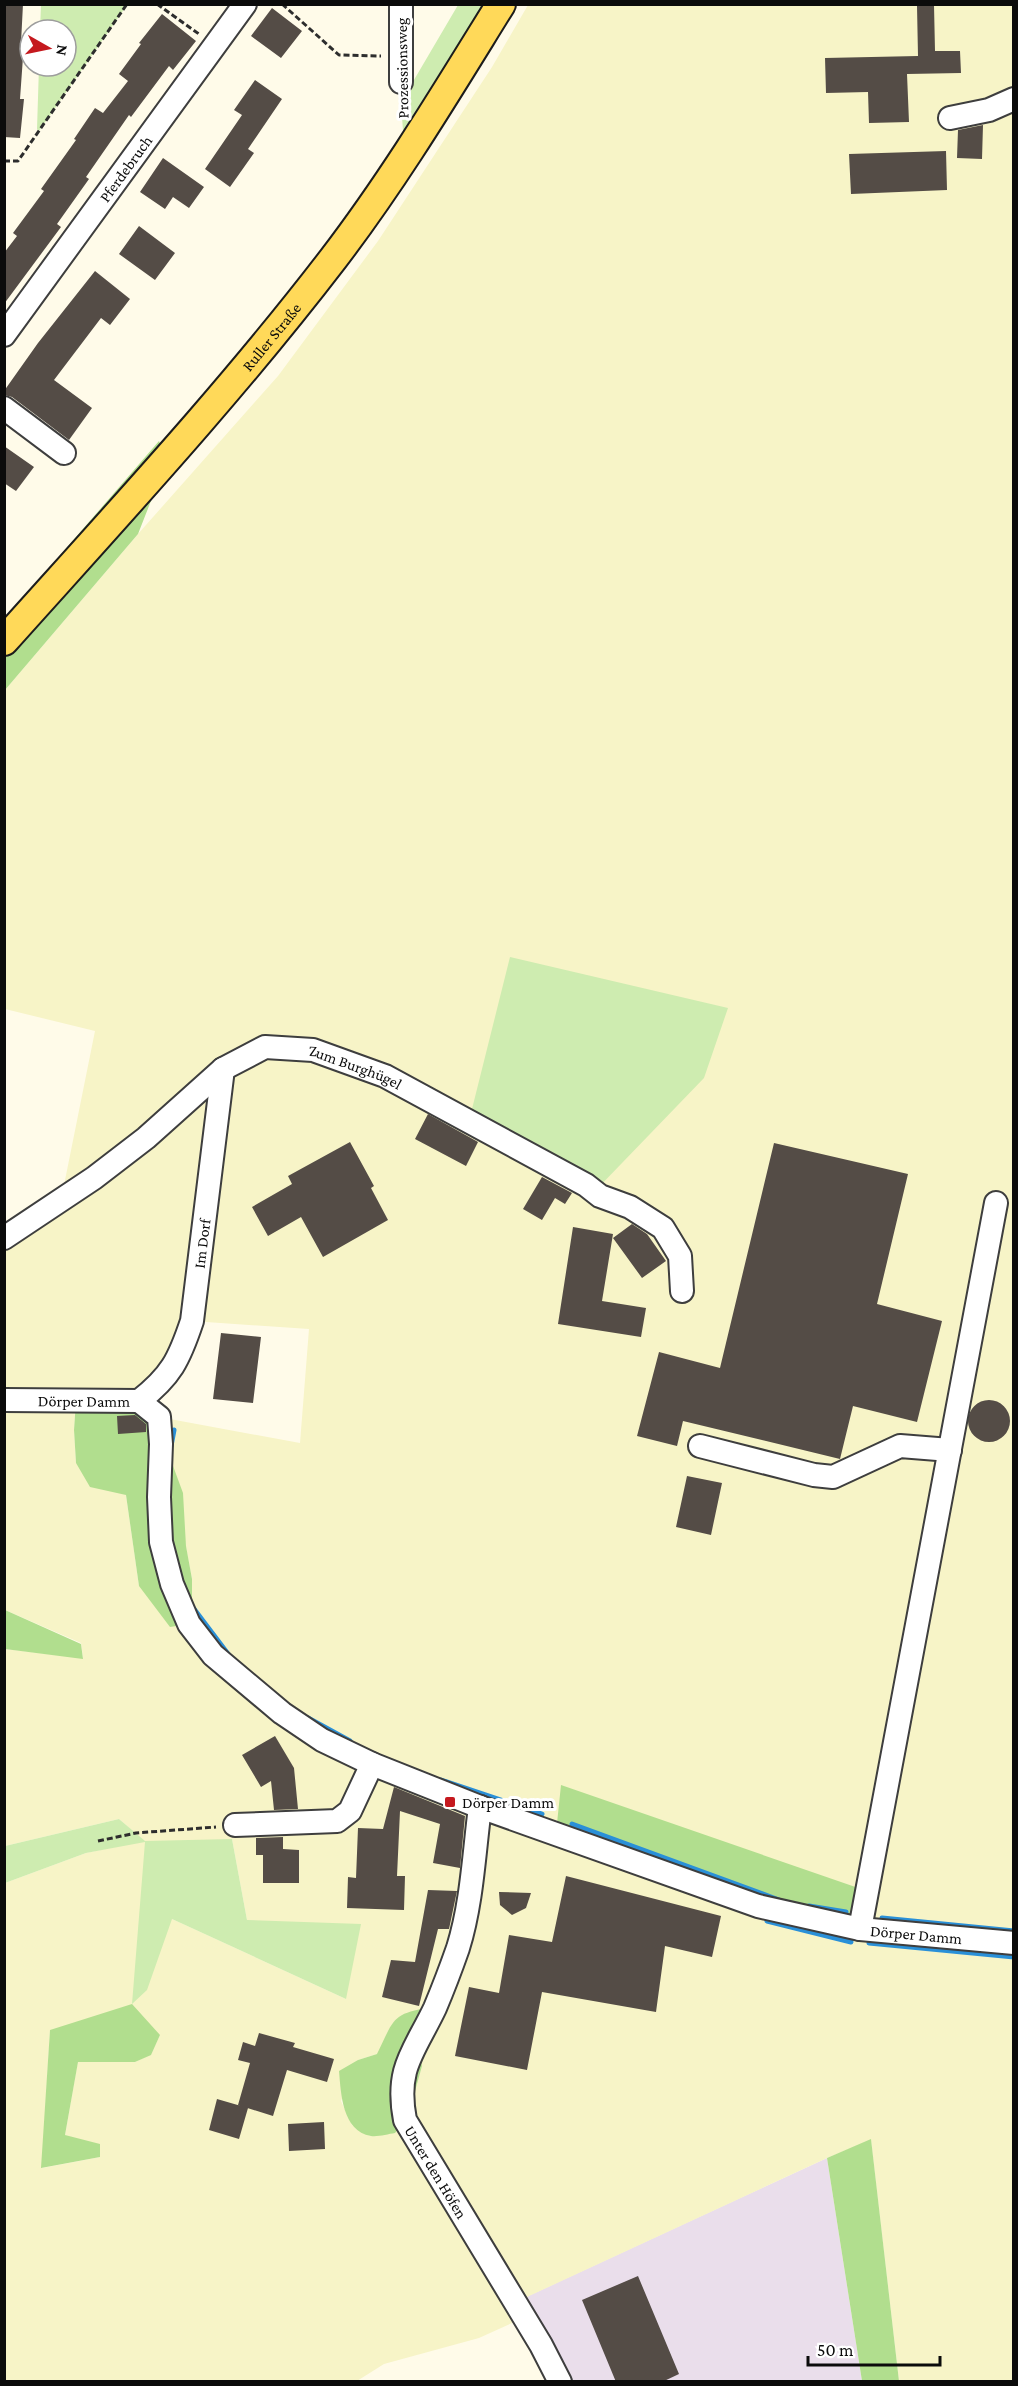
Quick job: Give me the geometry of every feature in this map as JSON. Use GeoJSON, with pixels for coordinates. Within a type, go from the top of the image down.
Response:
{"type":"FeatureCollection","features":[{"type":"Feature","properties":{"kind":"main road","name":"Ruller Straße"},"geometry":{"type":"LineString","coordinates":[[4,642],[252,361],[333,258],[414,143],[501,4]]}},
{"type":"Feature","properties":{"kind":"street","name":"Pferdebruch"},"geometry":{"type":"LineString","coordinates":[[4,335],[245,4]]}},
{"type":"Feature","properties":{"kind":"street","name":"Prozessionsweg"},"geometry":{"type":"LineString","coordinates":[[401,4],[401,82]]}},
{"type":"Feature","properties":{"kind":"street"},"geometry":{"type":"LineString","coordinates":[[950,118],[989,110],[1014,99]]}},
{"type":"Feature","properties":{"kind":"street"},"geometry":{"type":"LineString","coordinates":[[4,408],[64,453]]}},
{"type":"Feature","properties":{"kind":"street","name":"Zum Burghügel"},"geometry":{"type":"LineString","coordinates":[[4,1238],[94,1178],[137,1145],[223,1069],[265,1047],[312,1050],[385,1076],[586,1185],[600,1196],[630,1207],[663,1228],[680,1256],[682,1291]]}},
{"type":"Feature","properties":{"kind":"street","name":"Im Dorf"},"geometry":{"type":"LineString","coordinates":[[139,1401],[171,1372],[184,1347],[192,1321],[223,1069]]}},
{"type":"Feature","properties":{"kind":"street"},"geometry":{"type":"LineString","coordinates":[[860,1929],[996,1203]]}},
{"type":"Feature","properties":{"kind":"street","name":"Dörper Damm"},"geometry":{"type":"LineString","coordinates":[[4,1400],[139,1401],[159,1417],[161,1542],[172,1584],[189,1624],[213,1655],[282,1713],[322,1740],[372,1764],[480,1807],[758,1906],[860,1929],[1014,1943]]}},
{"type":"Feature","properties":{"kind":"street"},"geometry":{"type":"LineString","coordinates":[[700,1446],[814,1475],[833,1477],[900,1446],[950,1450]]}},
{"type":"Feature","properties":{"kind":"street"},"geometry":{"type":"LineString","coordinates":[[235,1825],[338,1821],[350,1811],[372,1764]]}},
{"type":"Feature","properties":{"kind":"street","name":"Unter den Höfen"},"geometry":{"type":"LineString","coordinates":[[480,1807],[471,1881],[458,1946],[435,2007],[405,2067],[401,2098],[405,2120],[541,2345],[560,2382]]}},
{"type":"Feature","properties":{"kind":"path"},"geometry":{"type":"LineString","coordinates":[[4,160],[18,161],[127,4]]}},
{"type":"Feature","properties":{"kind":"path"},"geometry":{"type":"LineString","coordinates":[[157,4],[215,45]]}},
{"type":"Feature","properties":{"kind":"path"},"geometry":{"type":"LineString","coordinates":[[282,4],[339,55],[400,57]]}},
{"type":"Feature","properties":{"kind":"path","name":"Prozessionsweg"},"geometry":{"type":"LineString","coordinates":[[401,82],[402,122]]}},
{"type":"Feature","properties":{"kind":"path"},"geometry":{"type":"LineString","coordinates":[[98,1841],[136,1833],[235,1825]]}},
{"type":"Feature","properties":{"kind":"shaded area"},"geometry":{"type":"Polygon","coordinates":[[[528,5],[1013,5],[1013,2381],[899,2381],[871,2140],[827,2158],[514,2303],[523,2318],[479,2338],[384,2364],[357,2381],[5,2381],[5,1883],[86,1853],[144,1841],[119,1819],[5,1846],[5,1649],[83,1658],[81,1643],[5,1610],[5,1238],[61,1200],[95,1031],[5,1009],[5,690],[138,534],[278,376],[378,241],[492,67],[528,5]],[[192,1321],[156,1387],[76,1401],[74,1430],[76,1463],[126,1495],[139,1586],[192,1599],[192,1579],[169,1455],[159,1417],[300,1443],[309,1329],[192,1321]],[[232,1839],[172,1919],[346,1999],[247,1920],[232,1839]],[[50,2030],[42,2168],[100,2157],[65,2135],[78,2061],[135,2062],[151,2054],[160,2035],[50,2030]],[[377,2054],[358,2060],[341,2101],[352,2125],[370,2136],[405,2120],[422,2066],[377,2054]]]}},
{"type":"Feature","properties":{"kind":"shaded area"},"geometry":{"type":"Polygon","coordinates":[[[827,2158],[862,2381],[560,2381],[513,2303],[827,2158]]]}},
{"type":"Feature","properties":{"kind":"green space"},"geometry":{"type":"Polygon","coordinates":[[[41,5],[127,5],[78,75],[78,18],[40,18],[41,5]]]}},
{"type":"Feature","properties":{"kind":"green space"},"geometry":{"type":"Polygon","coordinates":[[[458,5],[483,5],[403,131],[401,102],[458,5]]]}},
{"type":"Feature","properties":{"kind":"green space"},"geometry":{"type":"Polygon","coordinates":[[[39,78],[76,78],[39,131],[37,129],[39,78]]]}},
{"type":"Feature","properties":{"kind":"green space"},"geometry":{"type":"Polygon","coordinates":[[[159,441],[167,460],[138,534],[5,690],[5,619],[159,441]]]}},
{"type":"Feature","properties":{"kind":"green space"},"geometry":{"type":"Polygon","coordinates":[[[510,957],[728,1008],[704,1078],[595,1191],[469,1121],[510,957]]]}},
{"type":"Feature","properties":{"kind":"green space"},"geometry":{"type":"Polygon","coordinates":[[[76,1401],[139,1401],[169,1455],[183,1493],[186,1546],[192,1579],[189,1624],[170,1627],[139,1586],[126,1495],[90,1487],[76,1463],[74,1430],[76,1401]]]}},
{"type":"Feature","properties":{"kind":"green space"},"geometry":{"type":"Polygon","coordinates":[[[5,1610],[81,1644],[83,1659],[5,1649],[5,1610]]]}},
{"type":"Feature","properties":{"kind":"green space"},"geometry":{"type":"Polygon","coordinates":[[[561,1785],[867,1891],[860,1929],[556,1833],[561,1785]]]}},
{"type":"Feature","properties":{"kind":"green space"},"geometry":{"type":"Polygon","coordinates":[[[119,1819],[145,1841],[232,1839],[247,1920],[361,1924],[346,1999],[172,1919],[147,1990],[132,2004],[145,1842],[86,1853],[5,1883],[5,1846],[119,1819]]]}},
{"type":"Feature","properties":{"kind":"green space"},"geometry":{"type":"Polygon","coordinates":[[[132,2004],[160,2035],[151,2055],[135,2062],[78,2062],[65,2135],[100,2144],[100,2157],[41,2168],[50,2030],[132,2004]]]}},
{"type":"Feature","properties":{"kind":"green space"},"geometry":{"type":"Polygon","coordinates":[[[435,2007],[417,2042],[422,2066],[405,2120],[395,2133],[371,2136],[361,2133],[354,2127],[345,2110],[339,2071],[358,2060],[377,2054],[392,2024],[402,2015],[435,2007]]]}},
{"type":"Feature","properties":{"kind":"green space"},"geometry":{"type":"Polygon","coordinates":[[[871,2139],[899,2381],[862,2381],[827,2158],[871,2139]]]}},
{"type":"Feature","properties":{"kind":"building"},"geometry":{"type":"Polygon","coordinates":[[[4,4],[23,4],[22,18],[18,18],[18,78],[22,78],[20,99],[24,99],[20,138],[4,137],[4,4]]]}},
{"type":"Feature","properties":{"kind":"building"},"geometry":{"type":"Polygon","coordinates":[[[934,5],[935,51],[960,51],[961,73],[907,74],[909,122],[869,123],[868,92],[826,93],[825,58],[918,56],[917,6],[934,5]]]}},
{"type":"Feature","properties":{"kind":"building"},"geometry":{"type":"Polygon","coordinates":[[[272,8],[302,31],[281,58],[251,36],[272,8]]]}},
{"type":"Feature","properties":{"kind":"building"},"geometry":{"type":"Polygon","coordinates":[[[162,14],[196,41],[173,70],[169,66],[131,117],[129,115],[86,177],[89,179],[57,224],[61,227],[4,304],[4,253],[17,236],[13,233],[44,191],[41,189],[76,140],[74,139],[95,108],[103,113],[128,81],[119,74],[141,44],[139,43],[162,14]]]}},
{"type":"Feature","properties":{"kind":"building"},"geometry":{"type":"Polygon","coordinates":[[[255,80],[282,99],[248,149],[254,153],[230,187],[205,169],[242,115],[234,110],[255,80]]]}},
{"type":"Feature","properties":{"kind":"building"},"geometry":{"type":"Polygon","coordinates":[[[983,125],[982,159],[957,158],[958,130],[983,125]]]}},
{"type":"Feature","properties":{"kind":"building"},"geometry":{"type":"Polygon","coordinates":[[[946,151],[947,190],[851,194],[849,154],[946,151]]]}},
{"type":"Feature","properties":{"kind":"building"},"geometry":{"type":"Polygon","coordinates":[[[163,158],[204,187],[189,208],[173,197],[165,209],[140,192],[163,158]]]}},
{"type":"Feature","properties":{"kind":"building"},"geometry":{"type":"Polygon","coordinates":[[[139,226],[175,253],[155,280],[119,254],[139,226]]]}},
{"type":"Feature","properties":{"kind":"building"},"geometry":{"type":"Polygon","coordinates":[[[95,271],[130,299],[110,325],[101,318],[54,380],[92,408],[69,440],[12,397],[4,395],[4,391],[38,343],[95,271]]]}},
{"type":"Feature","properties":{"kind":"building"},"geometry":{"type":"Polygon","coordinates":[[[4,446],[34,467],[16,491],[4,483],[4,446]]]}},
{"type":"Feature","properties":{"kind":"building"},"geometry":{"type":"Polygon","coordinates":[[[428,1114],[478,1142],[466,1166],[415,1139],[428,1114]]]}},
{"type":"Feature","properties":{"kind":"building"},"geometry":{"type":"Polygon","coordinates":[[[350,1142],[374,1186],[371,1188],[388,1220],[323,1257],[301,1217],[268,1236],[252,1207],[292,1184],[288,1176],[350,1142]]]}},
{"type":"Feature","properties":{"kind":"building"},"geometry":{"type":"Polygon","coordinates":[[[774,1143],[908,1174],[877,1304],[942,1321],[917,1422],[853,1406],[840,1459],[683,1421],[677,1446],[637,1436],[659,1352],[720,1368],[774,1143]]]}},
{"type":"Feature","properties":{"kind":"building"},"geometry":{"type":"Polygon","coordinates":[[[542,1177],[572,1193],[565,1204],[555,1198],[542,1220],[523,1209],[542,1177]]]}},
{"type":"Feature","properties":{"kind":"building"},"geometry":{"type":"Polygon","coordinates":[[[632,1224],[647,1234],[666,1261],[642,1278],[613,1238],[632,1224]]]}},
{"type":"Feature","properties":{"kind":"building"},"geometry":{"type":"Polygon","coordinates":[[[573,1227],[613,1234],[602,1301],[646,1308],[641,1337],[558,1324],[573,1227]]]}},
{"type":"Feature","properties":{"kind":"building"},"geometry":{"type":"Polygon","coordinates":[[[221,1333],[261,1337],[253,1403],[213,1399],[221,1333]]]}},
{"type":"Feature","properties":{"kind":"building"},"geometry":{"type":"Polygon","coordinates":[[[989,1400],[1004,1406],[1010,1421],[1004,1436],[989,1442],[974,1436],[968,1421],[974,1406],[989,1400]]]}},
{"type":"Feature","properties":{"kind":"building"},"geometry":{"type":"Polygon","coordinates":[[[135,1415],[146,1424],[146,1432],[118,1434],[117,1416],[135,1415]]]}},
{"type":"Feature","properties":{"kind":"building"},"geometry":{"type":"Polygon","coordinates":[[[687,1476],[722,1483],[711,1535],[676,1527],[687,1476]]]}},
{"type":"Feature","properties":{"kind":"building"},"geometry":{"type":"Polygon","coordinates":[[[275,1736],[294,1768],[298,1809],[274,1810],[271,1781],[261,1787],[242,1755],[275,1736]]]}},
{"type":"Feature","properties":{"kind":"building"},"geometry":{"type":"Polygon","coordinates":[[[394,1787],[465,1816],[460,1868],[433,1863],[440,1824],[400,1811],[397,1876],[405,1876],[404,1910],[347,1908],[348,1877],[356,1878],[358,1828],[383,1829],[394,1787]]]}},
{"type":"Feature","properties":{"kind":"building"},"geometry":{"type":"Polygon","coordinates":[[[283,1837],[283,1849],[299,1850],[299,1883],[263,1883],[263,1855],[256,1855],[256,1838],[283,1837]]]}},
{"type":"Feature","properties":{"kind":"building"},"geometry":{"type":"Polygon","coordinates":[[[566,1876],[721,1916],[712,1957],[665,1946],[656,2012],[542,1992],[527,2070],[455,2056],[469,1987],[499,1993],[509,1935],[552,1942],[566,1876]]]}},
{"type":"Feature","properties":{"kind":"building"},"geometry":{"type":"Polygon","coordinates":[[[428,1890],[457,1891],[449,1929],[438,1929],[419,2006],[382,1997],[391,1960],[415,1962],[428,1890]]]}},
{"type":"Feature","properties":{"kind":"building"},"geometry":{"type":"Polygon","coordinates":[[[499,1892],[531,1893],[526,1908],[512,1915],[500,1905],[499,1892]]]}},
{"type":"Feature","properties":{"kind":"building"},"geometry":{"type":"Polygon","coordinates":[[[259,2033],[295,2043],[293,2047],[334,2059],[327,2082],[287,2070],[273,2116],[238,2105],[250,2063],[238,2060],[243,2042],[255,2046],[259,2033]]]}},
{"type":"Feature","properties":{"kind":"building"},"geometry":{"type":"Polygon","coordinates":[[[217,2099],[248,2108],[239,2139],[209,2130],[217,2099]]]}},
{"type":"Feature","properties":{"kind":"building"},"geometry":{"type":"Polygon","coordinates":[[[324,2122],[325,2149],[289,2151],[288,2124],[324,2122]]]}},
{"type":"Feature","properties":{"kind":"building"},"geometry":{"type":"Polygon","coordinates":[[[638,2276],[679,2374],[662,2382],[616,2382],[582,2300],[638,2276]]]}},
{"type":"Feature","properties":{"kind":"waterway"},"geometry":{"type":"LineString","coordinates":[[171,1446],[174,1430]]}},
{"type":"Feature","properties":{"kind":"waterway"},"geometry":{"type":"LineString","coordinates":[[194,1609],[228,1654]]}},
{"type":"Feature","properties":{"kind":"waterway"},"geometry":{"type":"LineString","coordinates":[[308,1718],[350,1741]]}},
{"type":"Feature","properties":{"kind":"waterway"},"geometry":{"type":"LineString","coordinates":[[441,1780],[542,1814]]}},
{"type":"Feature","properties":{"kind":"waterway"},"geometry":{"type":"LineString","coordinates":[[572,1824],[779,1900]]}},
{"type":"Feature","properties":{"kind":"waterway"},"geometry":{"type":"LineString","coordinates":[[809,1906],[846,1912]]}},
{"type":"Feature","properties":{"kind":"waterway"},"geometry":{"type":"LineString","coordinates":[[882,1918],[1014,1931]]}},
{"type":"Feature","properties":{"kind":"waterway"},"geometry":{"type":"LineString","coordinates":[[767,1921],[851,1942]]}},
{"type":"Feature","properties":{"kind":"waterway"},"geometry":{"type":"LineString","coordinates":[[869,1943],[1014,1957]]}},
{"type":"Feature","properties":{"kind":"place","name":"Dörper Damm"},"geometry":{"type":"Point","coordinates":[450,1802]}}]}
